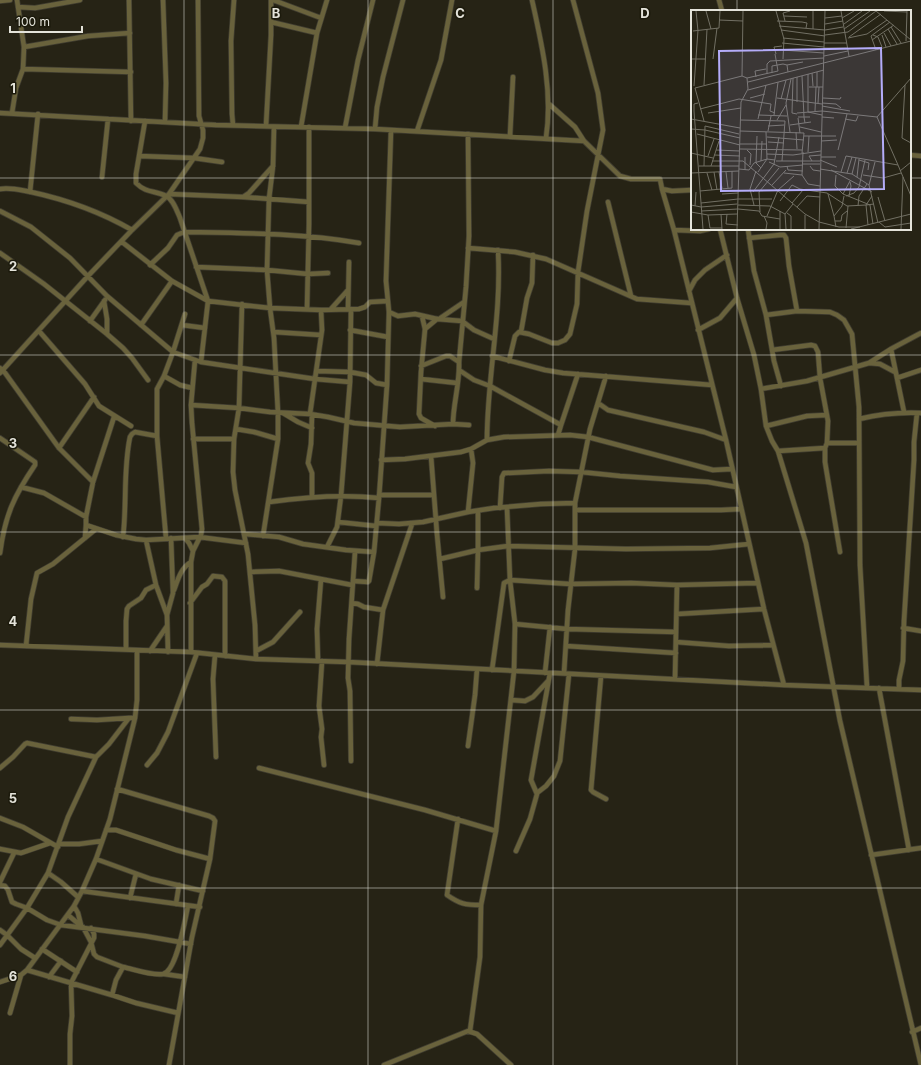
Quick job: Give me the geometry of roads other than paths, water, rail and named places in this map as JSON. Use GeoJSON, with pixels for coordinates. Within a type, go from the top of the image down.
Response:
{"type":"FeatureCollection","features":[{"type":"Feature","properties":{"kind":"street"},"geometry":{"type":"LineString","coordinates":[[0,1],[10,0]]}},
{"type":"Feature","properties":{"kind":"street"},"geometry":{"type":"LineString","coordinates":[[12,113],[16,88],[23,69],[24,47],[17,0]]}},
{"type":"Feature","properties":{"kind":"street"},"geometry":{"type":"LineString","coordinates":[[18,7],[35,8],[80,0]]}},
{"type":"Feature","properties":{"kind":"street"},"geometry":{"type":"LineString","coordinates":[[129,0],[131,121]]}},
{"type":"Feature","properties":{"kind":"street"},"geometry":{"type":"LineString","coordinates":[[163,0],[166,83],[165,121]]}},
{"type":"Feature","properties":{"kind":"street"},"geometry":{"type":"LineString","coordinates":[[93,482],[59,448],[1,370],[39,331],[88,276],[168,195],[200,149],[203,138],[199,109],[200,83],[198,0]]}},
{"type":"Feature","properties":{"kind":"street"},"geometry":{"type":"LineString","coordinates":[[233,125],[232,41],[234,0]]}},
{"type":"Feature","properties":{"kind":"street"},"geometry":{"type":"LineString","coordinates":[[266,126],[272,0],[321,18]]}},
{"type":"Feature","properties":{"kind":"street"},"geometry":{"type":"LineString","coordinates":[[301,127],[317,33],[327,0]]}},
{"type":"Feature","properties":{"kind":"street"},"geometry":{"type":"LineString","coordinates":[[345,128],[358,60],[373,0]]}},
{"type":"Feature","properties":{"kind":"street"},"geometry":{"type":"LineString","coordinates":[[375,129],[377,107],[383,77],[403,0]]}},
{"type":"Feature","properties":{"kind":"street"},"geometry":{"type":"LineString","coordinates":[[417,132],[441,60],[452,0]]}},
{"type":"Feature","properties":{"kind":"street"},"geometry":{"type":"LineString","coordinates":[[532,0],[541,41],[549,104],[546,138]]}},
{"type":"Feature","properties":{"kind":"street"},"geometry":{"type":"LineString","coordinates":[[510,360],[514,336],[518,333],[521,332],[555,343],[561,342],[568,338],[577,304],[578,272],[588,203],[603,130],[598,93],[573,0]]}},
{"type":"Feature","properties":{"kind":"street"},"geometry":{"type":"LineString","coordinates":[[719,0],[722,10]]}},
{"type":"Feature","properties":{"kind":"street"},"geometry":{"type":"LineString","coordinates":[[271,22],[317,33]]}},
{"type":"Feature","properties":{"kind":"street"},"geometry":{"type":"LineString","coordinates":[[24,47],[88,36],[130,33]]}},
{"type":"Feature","properties":{"kind":"street"},"geometry":{"type":"LineString","coordinates":[[23,69],[131,72]]}},
{"type":"Feature","properties":{"kind":"street"},"geometry":{"type":"LineString","coordinates":[[510,136],[513,76]]}},
{"type":"Feature","properties":{"kind":"street"},"geometry":{"type":"LineString","coordinates":[[549,104],[572,124],[584,141],[620,176],[631,179],[660,180],[674,230],[726,440],[757,583],[784,685]]}},
{"type":"Feature","properties":{"kind":"street"},"geometry":{"type":"LineString","coordinates":[[0,112],[131,121],[165,121],[274,127],[375,129],[584,141]]}},
{"type":"Feature","properties":{"kind":"street"},"geometry":{"type":"LineString","coordinates":[[30,192],[38,114]]}},
{"type":"Feature","properties":{"kind":"street"},"geometry":{"type":"LineString","coordinates":[[102,177],[108,119]]}},
{"type":"Feature","properties":{"kind":"street"},"geometry":{"type":"LineString","coordinates":[[145,121],[136,174],[136,183],[141,188],[156,194],[243,197],[309,202]]}},
{"type":"Feature","properties":{"kind":"street"},"geometry":{"type":"LineString","coordinates":[[263,536],[281,413],[267,270],[269,199],[273,166],[274,127]]}},
{"type":"Feature","properties":{"kind":"street"},"geometry":{"type":"LineString","coordinates":[[307,309],[309,237],[309,127]]}},
{"type":"Feature","properties":{"kind":"street"},"geometry":{"type":"LineString","coordinates":[[250,572],[279,571],[352,583],[369,581],[377,524],[387,385],[389,312],[386,281],[391,130]]}},
{"type":"Feature","properties":{"kind":"street"},"geometry":{"type":"LineString","coordinates":[[453,424],[459,370],[468,248],[468,134]]}},
{"type":"Feature","properties":{"kind":"street"},"geometry":{"type":"LineString","coordinates":[[911,155],[921,156]]}},
{"type":"Feature","properties":{"kind":"street"},"geometry":{"type":"LineString","coordinates":[[139,156],[194,158],[222,162]]}},
{"type":"Feature","properties":{"kind":"street"},"geometry":{"type":"LineString","coordinates":[[243,197],[249,193],[273,166]]}},
{"type":"Feature","properties":{"kind":"street"},"geometry":{"type":"LineString","coordinates":[[0,189],[11,188],[78,204],[110,217],[132,230]]}},
{"type":"Feature","properties":{"kind":"street"},"geometry":{"type":"LineString","coordinates":[[662,189],[677,191],[691,190]]}},
{"type":"Feature","properties":{"kind":"street"},"geometry":{"type":"LineString","coordinates":[[168,195],[176,209],[208,301],[201,362]]}},
{"type":"Feature","properties":{"kind":"street"},"geometry":{"type":"LineString","coordinates":[[608,202],[631,296]]}},
{"type":"Feature","properties":{"kind":"street"},"geometry":{"type":"LineString","coordinates":[[0,211],[31,227],[70,258],[108,296],[173,352],[201,362],[315,379],[350,382]]}},
{"type":"Feature","properties":{"kind":"street"},"geometry":{"type":"LineString","coordinates":[[674,230],[704,230]]}},
{"type":"Feature","properties":{"kind":"street"},"geometry":{"type":"LineString","coordinates":[[720,230],[737,298],[754,355],[761,389],[766,426],[778,451],[806,543],[840,721],[920,1065]]}},
{"type":"Feature","properties":{"kind":"street"},"geometry":{"type":"LineString","coordinates":[[748,230],[754,271],[766,315],[772,350],[781,386]]}},
{"type":"Feature","properties":{"kind":"street"},"geometry":{"type":"LineString","coordinates":[[150,265],[168,248],[177,235],[184,232],[268,234],[358,243]]}},
{"type":"Feature","properties":{"kind":"street"},"geometry":{"type":"LineString","coordinates":[[749,238],[780,235],[784,235],[786,238],[797,312]]}},
{"type":"Feature","properties":{"kind":"street"},"geometry":{"type":"LineString","coordinates":[[122,242],[172,281],[208,301],[270,308],[321,310],[363,308],[370,302],[388,301]]}},
{"type":"Feature","properties":{"kind":"street"},"geometry":{"type":"LineString","coordinates":[[468,248],[498,250],[533,255],[578,272],[631,296],[641,299],[691,303]]}},
{"type":"Feature","properties":{"kind":"street"},"geometry":{"type":"LineString","coordinates":[[487,440],[487,410],[499,278],[498,250]]}},
{"type":"Feature","properties":{"kind":"street"},"geometry":{"type":"LineString","coordinates":[[0,253],[44,284],[107,334],[132,358],[148,380]]}},
{"type":"Feature","properties":{"kind":"street"},"geometry":{"type":"LineString","coordinates":[[521,332],[527,298],[532,283],[533,255]]}},
{"type":"Feature","properties":{"kind":"street"},"geometry":{"type":"LineString","coordinates":[[689,292],[695,280],[705,270],[727,255]]}},
{"type":"Feature","properties":{"kind":"street"},"geometry":{"type":"LineString","coordinates":[[327,547],[336,531],[338,522],[350,382],[348,290],[349,262]]}},
{"type":"Feature","properties":{"kind":"street"},"geometry":{"type":"LineString","coordinates":[[196,267],[267,270],[308,274],[328,273]]}},
{"type":"Feature","properties":{"kind":"street"},"geometry":{"type":"LineString","coordinates":[[141,325],[172,281]]}},
{"type":"Feature","properties":{"kind":"street"},"geometry":{"type":"LineString","coordinates":[[331,309],[348,290]]}},
{"type":"Feature","properties":{"kind":"street"},"geometry":{"type":"LineString","coordinates":[[90,321],[108,296]]}},
{"type":"Feature","properties":{"kind":"street"},"geometry":{"type":"LineString","coordinates":[[698,330],[720,318],[737,298]]}},
{"type":"Feature","properties":{"kind":"street"},"geometry":{"type":"LineString","coordinates":[[104,301],[107,319],[107,334]]}},
{"type":"Feature","properties":{"kind":"street"},"geometry":{"type":"LineString","coordinates":[[425,330],[438,319],[464,302]]}},
{"type":"Feature","properties":{"kind":"street"},"geometry":{"type":"LineString","coordinates":[[242,304],[239,408],[234,439],[233,472],[236,497],[245,534],[250,572],[255,625],[256,659]]}},
{"type":"Feature","properties":{"kind":"street"},"geometry":{"type":"LineString","coordinates":[[312,497],[312,473],[308,463],[312,428],[311,414],[321,335],[321,310]]}},
{"type":"Feature","properties":{"kind":"street"},"geometry":{"type":"LineString","coordinates":[[389,312],[398,316],[412,314],[438,319],[462,321],[474,330],[494,339]]}},
{"type":"Feature","properties":{"kind":"street"},"geometry":{"type":"LineString","coordinates":[[766,315],[797,312],[830,312],[837,314],[844,320],[852,334],[859,419],[860,565],[866,687]]}},
{"type":"Feature","properties":{"kind":"street"},"geometry":{"type":"LineString","coordinates":[[173,593],[157,436],[157,389],[164,376],[173,352],[185,314]]}},
{"type":"Feature","properties":{"kind":"street"},"geometry":{"type":"LineString","coordinates":[[422,316],[425,330],[420,379],[420,416],[435,426]]}},
{"type":"Feature","properties":{"kind":"street"},"geometry":{"type":"LineString","coordinates":[[182,325],[205,328]]}},
{"type":"Feature","properties":{"kind":"street"},"geometry":{"type":"LineString","coordinates":[[350,330],[388,337]]}},
{"type":"Feature","properties":{"kind":"street"},"geometry":{"type":"LineString","coordinates":[[39,331],[67,361],[101,408],[131,426]]}},
{"type":"Feature","properties":{"kind":"street"},"geometry":{"type":"LineString","coordinates":[[274,332],[321,335]]}},
{"type":"Feature","properties":{"kind":"street"},"geometry":{"type":"LineString","coordinates":[[761,389],[820,378],[869,363],[921,333]]}},
{"type":"Feature","properties":{"kind":"street"},"geometry":{"type":"LineString","coordinates":[[772,350],[811,345],[815,346],[818,352],[820,378],[828,421],[825,462],[840,552]]}},
{"type":"Feature","properties":{"kind":"street"},"geometry":{"type":"LineString","coordinates":[[891,349],[904,412]]}},
{"type":"Feature","properties":{"kind":"street"},"geometry":{"type":"LineString","coordinates":[[421,366],[446,356],[450,356],[459,362]]}},
{"type":"Feature","properties":{"kind":"street"},"geometry":{"type":"LineString","coordinates":[[492,356],[548,370],[712,386]]}},
{"type":"Feature","properties":{"kind":"street"},"geometry":{"type":"LineString","coordinates":[[191,652],[191,562],[193,551],[202,532],[191,405],[195,360]]}},
{"type":"Feature","properties":{"kind":"street"},"geometry":{"type":"LineString","coordinates":[[869,363],[880,364],[895,372]]}},
{"type":"Feature","properties":{"kind":"street"},"geometry":{"type":"LineString","coordinates":[[459,370],[466,373],[474,380],[490,386],[560,425]]}},
{"type":"Feature","properties":{"kind":"street"},"geometry":{"type":"LineString","coordinates":[[897,378],[921,370]]}},
{"type":"Feature","properties":{"kind":"street"},"geometry":{"type":"LineString","coordinates":[[317,371],[350,372],[368,376],[376,383],[387,385]]}},
{"type":"Feature","properties":{"kind":"street"},"geometry":{"type":"LineString","coordinates":[[558,435],[560,425],[578,374]]}},
{"type":"Feature","properties":{"kind":"street"},"geometry":{"type":"LineString","coordinates":[[164,376],[192,388]]}},
{"type":"Feature","properties":{"kind":"street"},"geometry":{"type":"LineString","coordinates":[[516,851],[530,819],[537,793],[546,786],[554,776],[560,761],[567,673],[566,646],[570,584],[575,549],[575,504],[588,437],[606,376]]}},
{"type":"Feature","properties":{"kind":"street"},"geometry":{"type":"LineString","coordinates":[[420,379],[457,384]]}},
{"type":"Feature","properties":{"kind":"street"},"geometry":{"type":"LineString","coordinates":[[59,448],[94,397]]}},
{"type":"Feature","properties":{"kind":"street"},"geometry":{"type":"LineString","coordinates":[[598,404],[608,410],[704,432],[726,440]]}},
{"type":"Feature","properties":{"kind":"street"},"geometry":{"type":"LineString","coordinates":[[191,405],[239,408],[254,411],[311,414],[346,421],[411,428],[453,424],[469,425]]}},
{"type":"Feature","properties":{"kind":"street"},"geometry":{"type":"LineString","coordinates":[[281,413],[312,428]]}},
{"type":"Feature","properties":{"kind":"street"},"geometry":{"type":"LineString","coordinates":[[859,419],[886,413],[919,413],[914,442],[903,661],[899,689]]}},
{"type":"Feature","properties":{"kind":"street"},"geometry":{"type":"LineString","coordinates":[[766,426],[807,416],[826,414]]}},
{"type":"Feature","properties":{"kind":"street"},"geometry":{"type":"LineString","coordinates":[[85,538],[86,518],[93,482],[114,417]]}},
{"type":"Feature","properties":{"kind":"street"},"geometry":{"type":"LineString","coordinates":[[236,429],[254,432],[278,439]]}},
{"type":"Feature","properties":{"kind":"street"},"geometry":{"type":"LineString","coordinates":[[123,537],[127,458],[130,437],[135,432],[157,436]]}},
{"type":"Feature","properties":{"kind":"street"},"geometry":{"type":"LineString","coordinates":[[382,460],[431,456],[471,449],[487,440],[512,436],[574,435],[588,437],[713,470],[732,469]]}},
{"type":"Feature","properties":{"kind":"street"},"geometry":{"type":"LineString","coordinates":[[0,438],[35,462],[35,465],[21,487],[8,515],[1,539],[0,553]]}},
{"type":"Feature","properties":{"kind":"street"},"geometry":{"type":"LineString","coordinates":[[193,439],[234,439]]}},
{"type":"Feature","properties":{"kind":"street"},"geometry":{"type":"LineString","coordinates":[[827,443],[858,443]]}},
{"type":"Feature","properties":{"kind":"street"},"geometry":{"type":"LineString","coordinates":[[778,451],[825,448]]}},
{"type":"Feature","properties":{"kind":"street"},"geometry":{"type":"LineString","coordinates":[[468,512],[473,464],[471,449]]}},
{"type":"Feature","properties":{"kind":"street"},"geometry":{"type":"LineString","coordinates":[[431,456],[433,495],[444,597]]}},
{"type":"Feature","properties":{"kind":"street"},"geometry":{"type":"LineString","coordinates":[[500,508],[502,477],[504,473],[549,471],[581,472],[708,482],[736,487]]}},
{"type":"Feature","properties":{"kind":"street"},"geometry":{"type":"LineString","coordinates":[[21,487],[44,493],[86,518]]}},
{"type":"Feature","properties":{"kind":"street"},"geometry":{"type":"LineString","coordinates":[[269,502],[291,498],[312,497],[433,495]]}},
{"type":"Feature","properties":{"kind":"street"},"geometry":{"type":"LineString","coordinates":[[338,522],[412,524],[478,510],[541,504],[575,504]]}},
{"type":"Feature","properties":{"kind":"street"},"geometry":{"type":"LineString","coordinates":[[470,1031],[480,957],[480,905],[496,831],[514,671],[514,624],[510,580],[507,508]]}},
{"type":"Feature","properties":{"kind":"street"},"geometry":{"type":"LineString","coordinates":[[575,510],[741,509]]}},
{"type":"Feature","properties":{"kind":"street"},"geometry":{"type":"LineString","coordinates":[[477,588],[478,510]]}},
{"type":"Feature","properties":{"kind":"street"},"geometry":{"type":"LineString","coordinates":[[377,664],[383,610],[412,524]]}},
{"type":"Feature","properties":{"kind":"street"},"geometry":{"type":"LineString","coordinates":[[86,525],[123,537],[146,540],[199,537],[246,543]]}},
{"type":"Feature","properties":{"kind":"street"},"geometry":{"type":"LineString","coordinates":[[26,646],[31,599],[37,573],[53,564],[96,529]]}},
{"type":"Feature","properties":{"kind":"street"},"geometry":{"type":"LineString","coordinates":[[245,534],[279,537],[303,544],[356,552],[374,552]]}},
{"type":"Feature","properties":{"kind":"street"},"geometry":{"type":"LineString","coordinates":[[185,538],[193,551]]}},
{"type":"Feature","properties":{"kind":"street"},"geometry":{"type":"LineString","coordinates":[[146,540],[156,585],[167,615]]}},
{"type":"Feature","properties":{"kind":"street"},"geometry":{"type":"LineString","coordinates":[[440,560],[478,550],[508,546],[626,550],[710,548],[749,544]]}},
{"type":"Feature","properties":{"kind":"street"},"geometry":{"type":"LineString","coordinates":[[350,761],[348,639],[356,552]]}},
{"type":"Feature","properties":{"kind":"street"},"geometry":{"type":"LineString","coordinates":[[168,652],[167,615],[173,593],[182,570],[191,562]]}},
{"type":"Feature","properties":{"kind":"street"},"geometry":{"type":"LineString","coordinates":[[190,603],[202,587],[207,584],[213,576],[222,578],[225,581],[225,656]]}},
{"type":"Feature","properties":{"kind":"street"},"geometry":{"type":"LineString","coordinates":[[321,579],[317,629],[320,661],[319,706],[324,765]]}},
{"type":"Feature","properties":{"kind":"street"},"geometry":{"type":"LineString","coordinates":[[492,670],[504,583],[510,580],[570,584],[631,583],[677,585],[757,583]]}},
{"type":"Feature","properties":{"kind":"street"},"geometry":{"type":"LineString","coordinates":[[126,649],[127,610],[129,606],[142,598],[146,590],[156,585]]}},
{"type":"Feature","properties":{"kind":"street"},"geometry":{"type":"LineString","coordinates":[[675,679],[677,585]]}},
{"type":"Feature","properties":{"kind":"street"},"geometry":{"type":"LineString","coordinates":[[352,603],[364,607],[383,610]]}},
{"type":"Feature","properties":{"kind":"street"},"geometry":{"type":"LineString","coordinates":[[677,614],[764,609]]}},
{"type":"Feature","properties":{"kind":"street"},"geometry":{"type":"LineString","coordinates":[[256,651],[274,642],[300,612]]}},
{"type":"Feature","properties":{"kind":"street"},"geometry":{"type":"LineString","coordinates":[[514,624],[567,629],[676,632]]}},
{"type":"Feature","properties":{"kind":"street"},"geometry":{"type":"LineString","coordinates":[[150,651],[167,626]]}},
{"type":"Feature","properties":{"kind":"street"},"geometry":{"type":"LineString","coordinates":[[537,793],[531,780],[548,681],[547,673],[550,627]]}},
{"type":"Feature","properties":{"kind":"street"},"geometry":{"type":"LineString","coordinates":[[904,628],[921,631]]}},
{"type":"Feature","properties":{"kind":"street"},"geometry":{"type":"LineString","coordinates":[[676,642],[729,646],[773,645]]}},
{"type":"Feature","properties":{"kind":"street"},"geometry":{"type":"LineString","coordinates":[[0,645],[191,652],[256,659],[348,662],[784,685],[921,690]]}},
{"type":"Feature","properties":{"kind":"street"},"geometry":{"type":"LineString","coordinates":[[566,646],[676,653]]}},
{"type":"Feature","properties":{"kind":"street"},"geometry":{"type":"LineString","coordinates":[[0,982],[21,975],[27,970],[74,906],[96,859],[110,819],[135,718],[137,700],[137,651]]}},
{"type":"Feature","properties":{"kind":"street"},"geometry":{"type":"LineString","coordinates":[[147,765],[157,753],[168,732],[197,653]]}},
{"type":"Feature","properties":{"kind":"street"},"geometry":{"type":"LineString","coordinates":[[215,655],[213,679],[216,757]]}},
{"type":"Feature","properties":{"kind":"street"},"geometry":{"type":"LineString","coordinates":[[468,746],[477,669]]}},
{"type":"Feature","properties":{"kind":"street"},"geometry":{"type":"LineString","coordinates":[[601,676],[591,790],[606,799]]}},
{"type":"Feature","properties":{"kind":"street"},"geometry":{"type":"LineString","coordinates":[[511,700],[525,701],[533,697],[548,681]]}},
{"type":"Feature","properties":{"kind":"street"},"geometry":{"type":"LineString","coordinates":[[879,688],[909,850]]}},
{"type":"Feature","properties":{"kind":"street"},"geometry":{"type":"LineString","coordinates":[[0,945],[27,908],[48,872],[71,810],[96,757],[109,744],[129,718]]}},
{"type":"Feature","properties":{"kind":"street"},"geometry":{"type":"LineString","coordinates":[[71,719],[97,720],[135,718]]}},
{"type":"Feature","properties":{"kind":"street"},"geometry":{"type":"LineString","coordinates":[[0,768],[27,743],[96,757]]}},
{"type":"Feature","properties":{"kind":"street"},"geometry":{"type":"LineString","coordinates":[[259,768],[425,810],[496,831]]}},
{"type":"Feature","properties":{"kind":"street"},"geometry":{"type":"LineString","coordinates":[[117,789],[200,813],[213,818],[215,821],[210,859],[191,944],[169,1065]]}},
{"type":"Feature","properties":{"kind":"street"},"geometry":{"type":"LineString","coordinates":[[0,818],[23,827],[50,843]]}},
{"type":"Feature","properties":{"kind":"street"},"geometry":{"type":"LineString","coordinates":[[110,819],[116,830]]}},
{"type":"Feature","properties":{"kind":"street"},"geometry":{"type":"LineString","coordinates":[[458,820],[447,895],[463,905],[480,905]]}},
{"type":"Feature","properties":{"kind":"street"},"geometry":{"type":"LineString","coordinates":[[106,830],[116,830],[176,850],[210,859]]}},
{"type":"Feature","properties":{"kind":"street"},"geometry":{"type":"LineString","coordinates":[[0,849],[21,854],[50,843],[66,844],[102,841]]}},
{"type":"Feature","properties":{"kind":"street"},"geometry":{"type":"LineString","coordinates":[[871,855],[921,848]]}},
{"type":"Feature","properties":{"kind":"street"},"geometry":{"type":"LineString","coordinates":[[0,882],[14,853]]}},
{"type":"Feature","properties":{"kind":"street"},"geometry":{"type":"LineString","coordinates":[[96,859],[151,879],[203,891]]}},
{"type":"Feature","properties":{"kind":"street"},"geometry":{"type":"LineString","coordinates":[[48,872],[78,897]]}},
{"type":"Feature","properties":{"kind":"street"},"geometry":{"type":"LineString","coordinates":[[130,898],[136,874]]}},
{"type":"Feature","properties":{"kind":"street"},"geometry":{"type":"LineString","coordinates":[[0,885],[5,886],[8,890],[12,902],[60,925],[91,928],[191,944]]}},
{"type":"Feature","properties":{"kind":"street"},"geometry":{"type":"LineString","coordinates":[[176,904],[179,885]]}},
{"type":"Feature","properties":{"kind":"street"},"geometry":{"type":"LineString","coordinates":[[82,891],[200,907]]}},
{"type":"Feature","properties":{"kind":"street"},"geometry":{"type":"LineString","coordinates":[[74,906],[78,913],[82,927],[91,942],[92,951],[97,957],[123,967],[152,973],[185,977]]}},
{"type":"Feature","properties":{"kind":"street"},"geometry":{"type":"LineString","coordinates":[[164,974],[174,962],[188,906]]}},
{"type":"Feature","properties":{"kind":"street"},"geometry":{"type":"LineString","coordinates":[[68,915],[82,927]]}},
{"type":"Feature","properties":{"kind":"street"},"geometry":{"type":"LineString","coordinates":[[70,1065],[70,1034],[72,1019],[71,983],[94,936],[91,928]]}},
{"type":"Feature","properties":{"kind":"street"},"geometry":{"type":"LineString","coordinates":[[0,930],[18,946],[35,958]]}},
{"type":"Feature","properties":{"kind":"street"},"geometry":{"type":"LineString","coordinates":[[42,949],[77,972]]}},
{"type":"Feature","properties":{"kind":"street"},"geometry":{"type":"LineString","coordinates":[[49,977],[61,961]]}},
{"type":"Feature","properties":{"kind":"street"},"geometry":{"type":"LineString","coordinates":[[112,995],[116,980],[123,967]]}},
{"type":"Feature","properties":{"kind":"street"},"geometry":{"type":"LineString","coordinates":[[27,970],[112,995],[136,1004],[178,1014]]}},
{"type":"Feature","properties":{"kind":"street"},"geometry":{"type":"LineString","coordinates":[[10,1013],[21,975]]}},
{"type":"Feature","properties":{"kind":"street"},"geometry":{"type":"LineString","coordinates":[[912,1032],[921,1028]]}},
{"type":"Feature","properties":{"kind":"street"},"geometry":{"type":"LineString","coordinates":[[384,1065],[464,1032],[470,1031],[477,1034],[512,1065]]}}]}
